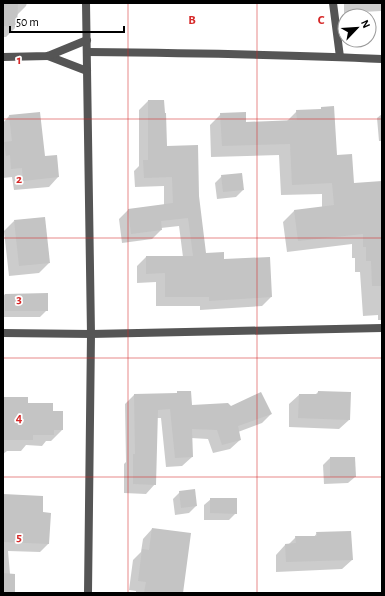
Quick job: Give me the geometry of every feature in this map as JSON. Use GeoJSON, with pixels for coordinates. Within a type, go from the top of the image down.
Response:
{"type":"FeatureCollection","features":[{"type":"Feature","properties":{"kind":"street"},"geometry":{"type":"LineString","coordinates":[[86,3],[91,334],[88,593]]}},
{"type":"Feature","properties":{"kind":"street"},"geometry":{"type":"LineString","coordinates":[[333,3],[340,57]]}},
{"type":"Feature","properties":{"kind":"street"},"geometry":{"type":"LineString","coordinates":[[3,57],[48,56],[87,40]]}},
{"type":"Feature","properties":{"kind":"street"},"geometry":{"type":"LineString","coordinates":[[87,52],[382,59]]}},
{"type":"Feature","properties":{"kind":"street"},"geometry":{"type":"LineString","coordinates":[[48,56],[87,71]]}},
{"type":"Feature","properties":{"kind":"street"},"geometry":{"type":"LineString","coordinates":[[3,334],[91,334],[382,328]]}},
{"type":"Feature","properties":{"kind":"building"},"geometry":{"type":"Polygon","coordinates":[[[3,3],[18,3],[17,27],[3,26],[3,3]]]}},
{"type":"Feature","properties":{"kind":"building"},"geometry":{"type":"Polygon","coordinates":[[[148,100],[164,100],[167,146],[198,145],[199,196],[206,253],[224,252],[224,259],[270,257],[272,297],[209,301],[209,297],[165,297],[165,273],[146,274],[146,256],[193,256],[188,218],[161,221],[162,230],[131,234],[128,209],[173,203],[172,177],[144,178],[143,160],[148,160],[148,100]]]}},
{"type":"Feature","properties":{"kind":"building"},"geometry":{"type":"Polygon","coordinates":[[[334,106],[337,155],[352,154],[354,183],[382,181],[382,286],[372,286],[371,261],[366,261],[366,247],[363,247],[363,234],[298,241],[294,210],[334,205],[332,183],[292,185],[290,144],[222,146],[220,113],[246,112],[246,122],[297,120],[296,110],[321,109],[321,107],[334,106]]]}},
{"type":"Feature","properties":{"kind":"building"},"geometry":{"type":"Polygon","coordinates":[[[40,112],[45,156],[57,155],[59,177],[23,181],[22,168],[11,169],[10,155],[6,156],[4,142],[12,141],[9,115],[40,112]]]}},
{"type":"Feature","properties":{"kind":"building"},"geometry":{"type":"Polygon","coordinates":[[[242,173],[244,190],[223,192],[221,175],[242,173]]]}},
{"type":"Feature","properties":{"kind":"building"},"geometry":{"type":"Polygon","coordinates":[[[45,217],[50,263],[19,266],[14,220],[45,217]]]}},
{"type":"Feature","properties":{"kind":"building"},"geometry":{"type":"Polygon","coordinates":[[[48,293],[48,311],[5,311],[5,294],[48,293]]]}},
{"type":"Feature","properties":{"kind":"building"},"geometry":{"type":"Polygon","coordinates":[[[177,391],[191,391],[192,405],[228,403],[231,406],[261,392],[272,414],[238,426],[241,440],[222,445],[217,430],[192,429],[193,457],[175,458],[170,409],[158,410],[156,485],[133,484],[133,454],[135,454],[134,394],[177,393],[177,391]]]}},
{"type":"Feature","properties":{"kind":"building"},"geometry":{"type":"Polygon","coordinates":[[[318,391],[351,392],[350,420],[298,418],[299,394],[318,394],[318,391]]]}},
{"type":"Feature","properties":{"kind":"building"},"geometry":{"type":"Polygon","coordinates":[[[3,397],[28,397],[28,403],[53,403],[53,411],[63,411],[63,430],[54,430],[54,435],[33,435],[33,440],[3,440],[3,397]]]}},
{"type":"Feature","properties":{"kind":"building"},"geometry":{"type":"Polygon","coordinates":[[[330,457],[355,457],[356,477],[330,477],[330,457]]]}},
{"type":"Feature","properties":{"kind":"building"},"geometry":{"type":"Polygon","coordinates":[[[195,489],[197,506],[181,508],[179,491],[195,489]]]}},
{"type":"Feature","properties":{"kind":"building"},"geometry":{"type":"Polygon","coordinates":[[[3,494],[43,496],[43,512],[51,513],[49,544],[3,542],[3,494]]]}},
{"type":"Feature","properties":{"kind":"building"},"geometry":{"type":"Polygon","coordinates":[[[210,498],[237,498],[237,514],[210,513],[210,498]]]}},
{"type":"Feature","properties":{"kind":"building"},"geometry":{"type":"Polygon","coordinates":[[[152,528],[191,533],[183,593],[144,593],[146,582],[138,581],[142,549],[149,550],[152,528]]]}},
{"type":"Feature","properties":{"kind":"building"},"geometry":{"type":"Polygon","coordinates":[[[351,531],[353,560],[286,562],[285,544],[296,543],[295,536],[317,536],[316,532],[351,531]]]}},
{"type":"Feature","properties":{"kind":"building"},"geometry":{"type":"Polygon","coordinates":[[[3,573],[15,574],[15,593],[3,593],[3,573]]]}}]}
